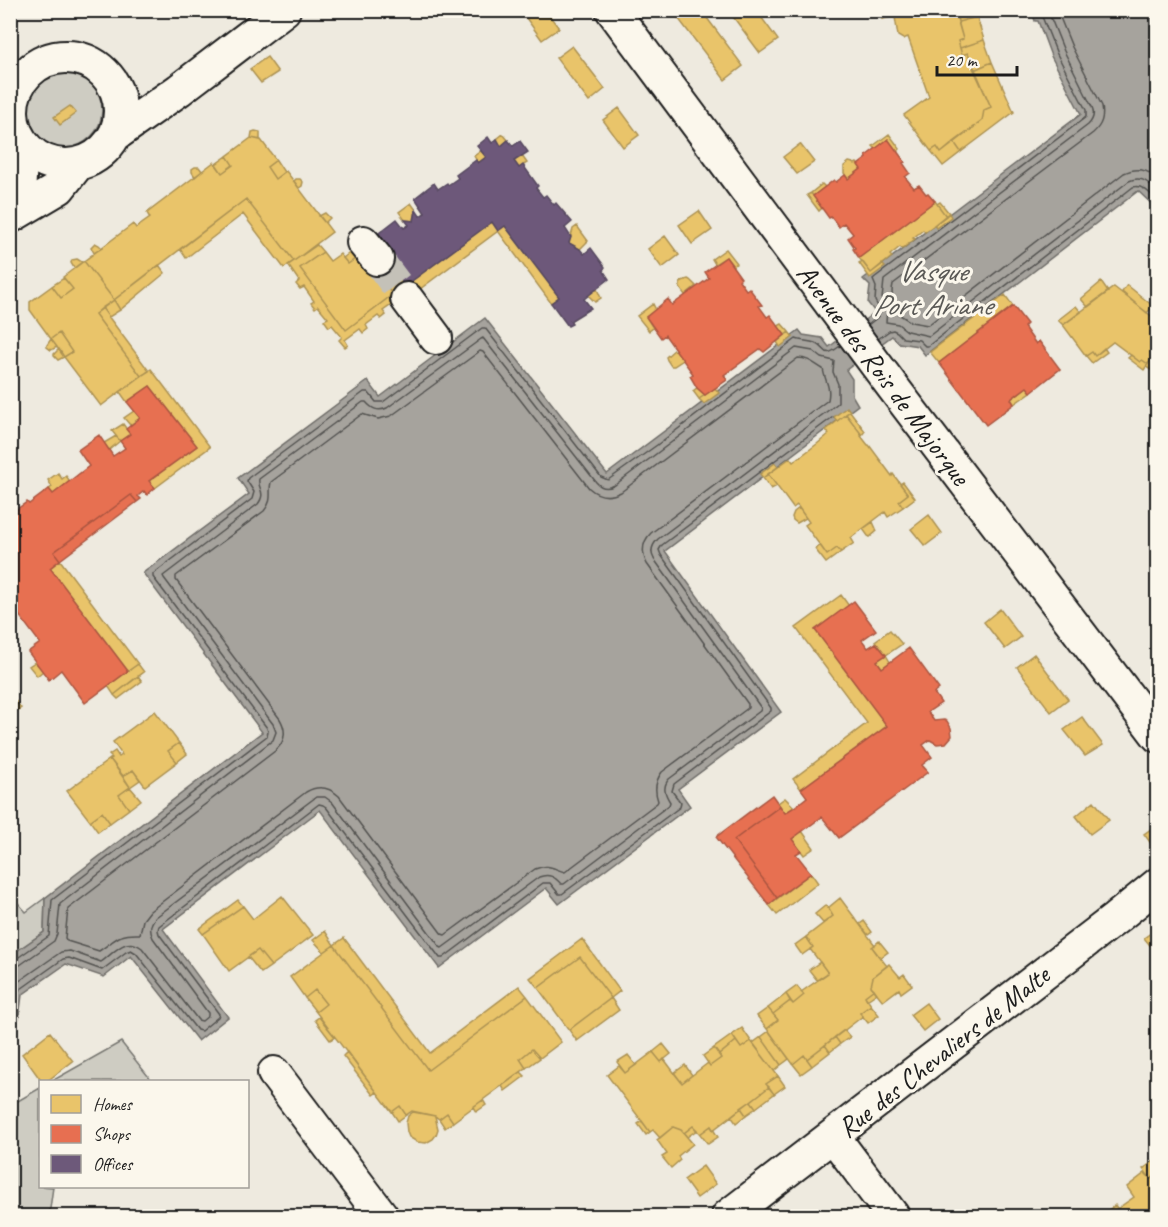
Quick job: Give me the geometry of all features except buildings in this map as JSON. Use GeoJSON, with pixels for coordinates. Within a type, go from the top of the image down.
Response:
{"type":"FeatureCollection","features":[{"type":"Feature","properties":{"kind":"street"},"geometry":{"type":"LineString","coordinates":[[115,135],[179,90],[284,10]]}},
{"type":"Feature","properties":{"kind":"street","name":"Avenue des Rois de Majorque"},"geometry":{"type":"LineString","coordinates":[[612,10],[892,386],[1158,736]]}},
{"type":"Feature","properties":{"kind":"street"},"geometry":{"type":"LineString","coordinates":[[69,57],[86,61],[101,70],[112,83],[119,100],[120,118],[115,135],[107,147],[87,161],[62,165],[47,162],[33,154],[22,143],[14,127],[11,110],[15,93],[23,78],[36,66],[52,59],[69,57]]}},
{"type":"Feature","properties":{"kind":"street"},"geometry":{"type":"LineString","coordinates":[[112,83],[147,96],[179,90]]}},
{"type":"Feature","properties":{"kind":"street"},"geometry":{"type":"LineString","coordinates":[[14,214],[22,143]]}},
{"type":"Feature","properties":{"kind":"street"},"geometry":{"type":"LineString","coordinates":[[14,214],[59,188],[78,164]]}},
{"type":"Feature","properties":{"kind":"street"},"geometry":{"type":"LineString","coordinates":[[407,299],[436,338]]}},
{"type":"Feature","properties":{"kind":"street","name":"Rue des Chevaliers de Malte"},"geometry":{"type":"LineString","coordinates":[[728,1216],[1158,884]]}},
{"type":"Feature","properties":{"kind":"street"},"geometry":{"type":"LineString","coordinates":[[274,1073],[382,1216]]}},
{"type":"Feature","properties":{"kind":"street"},"geometry":{"type":"LineString","coordinates":[[833,1136],[893,1216]]}},
{"type":"Feature","properties":{"kind":"shaded area"},"geometry":{"type":"Polygon","coordinates":[[[64,72],[79,75],[91,83],[99,95],[102,110],[99,125],[91,137],[79,145],[64,148],[49,145],[37,137],[29,125],[26,110],[29,95],[37,83],[49,75],[64,72]]]}},
{"type":"Feature","properties":{"kind":"shaded area"},"geometry":{"type":"Polygon","coordinates":[[[10,894],[26,912],[45,898],[44,932],[11,955],[10,894]]]}},
{"type":"Feature","properties":{"kind":"shaded area"},"geometry":{"type":"Polygon","coordinates":[[[121,1042],[151,1080],[54,1080],[121,1042]]]}},
{"type":"Feature","properties":{"kind":"shaded area"},"geometry":{"type":"Polygon","coordinates":[[[39,1089],[39,1188],[53,1188],[49,1216],[11,1216],[11,1105],[39,1089]]]}},
{"type":"Feature","properties":{"kind":"water","name":"Vasque Port Ariane"},"geometry":{"type":"Polygon","coordinates":[[[1032,11],[1157,11],[1157,209],[1138,191],[925,355],[918,346],[899,343],[892,336],[846,370],[852,379],[852,395],[858,405],[665,551],[781,712],[678,789],[690,806],[559,904],[546,888],[439,968],[320,810],[163,929],[228,1017],[198,1041],[131,956],[104,977],[66,964],[22,995],[19,1018],[11,1024],[11,955],[44,932],[45,898],[262,732],[143,573],[249,494],[238,478],[368,381],[380,397],[485,318],[607,474],[799,330],[803,335],[822,338],[829,347],[875,312],[868,303],[870,286],[863,279],[1081,114],[1051,56],[1032,11]]]}},
{"type":"Feature","properties":{"kind":"tunnel"},"geometry":{"type":"LineString","coordinates":[[377,259],[407,299]]}}]}
